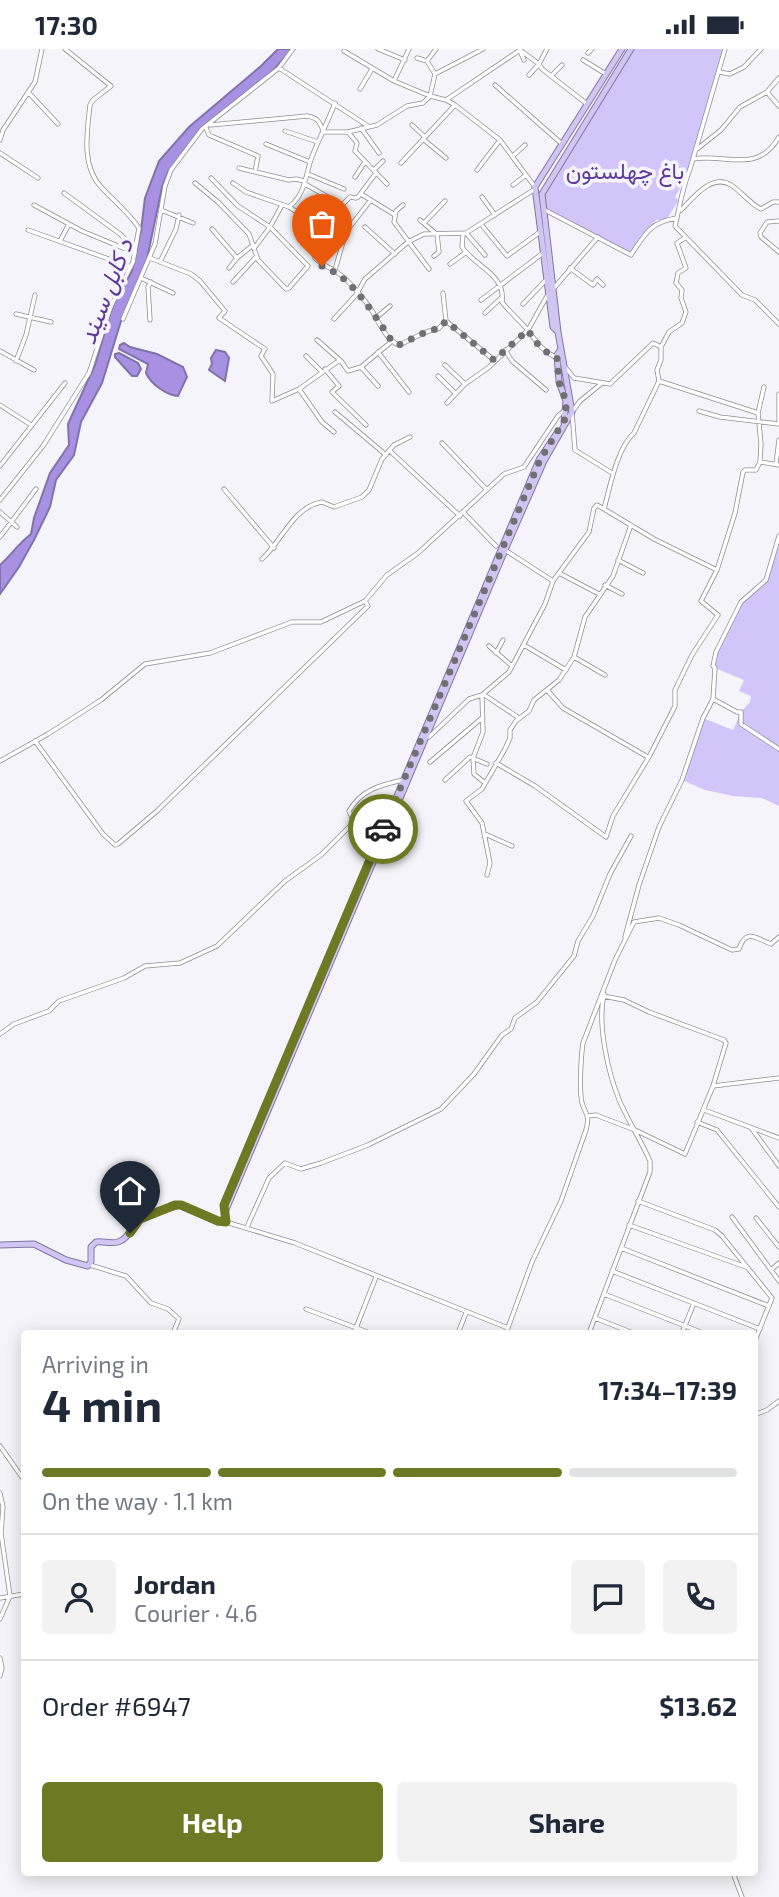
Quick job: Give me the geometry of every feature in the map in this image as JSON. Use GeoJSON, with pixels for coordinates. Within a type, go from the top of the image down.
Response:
{"type":"FeatureCollection","features":[{"type":"Feature","properties":{"kind":"main road"},"geometry":{"type":"LineString","coordinates":[[549,278],[535,188],[622,49]]}},
{"type":"Feature","properties":{"kind":"main road"},"geometry":{"type":"LineString","coordinates":[[0,1245],[34,1244],[66,1260],[90,1265],[91,1247],[96,1242],[121,1241],[140,1219],[175,1205],[226,1222],[224,1205],[404,779],[518,515],[569,411],[549,278],[542,209],[543,188],[631,49]]}},
{"type":"Feature","properties":{"kind":"main road"},"geometry":{"type":"LineString","coordinates":[[561,349],[557,358],[569,411]]}},
{"type":"Feature","properties":{"kind":"main road"},"geometry":{"type":"LineString","coordinates":[[225,1212],[518,515]]}},
{"type":"Feature","properties":{"kind":"street"},"geometry":{"type":"LineString","coordinates":[[0,140],[3,130],[35,82],[41,49]]}},
{"type":"Feature","properties":{"kind":"street"},"geometry":{"type":"LineString","coordinates":[[0,500],[43,446],[89,373],[111,306],[131,267],[135,251],[138,225],[99,186],[89,168],[86,141],[90,105],[111,86],[65,49]]}},
{"type":"Feature","properties":{"kind":"street"},"geometry":{"type":"LineString","coordinates":[[123,319],[155,244],[165,186],[171,170],[207,126],[279,68],[293,49]]}},
{"type":"Feature","properties":{"kind":"street"},"geometry":{"type":"LineString","coordinates":[[378,49],[405,60]]}},
{"type":"Feature","properties":{"kind":"street"},"geometry":{"type":"LineString","coordinates":[[394,81],[409,49]]}},
{"type":"Feature","properties":{"kind":"street"},"geometry":{"type":"LineString","coordinates":[[427,61],[436,49]]}},
{"type":"Feature","properties":{"kind":"street"},"geometry":{"type":"LineString","coordinates":[[435,74],[483,49]]}},
{"type":"Feature","properties":{"kind":"street"},"geometry":{"type":"LineString","coordinates":[[529,75],[547,49]]}},
{"type":"Feature","properties":{"kind":"street"},"geometry":{"type":"LineString","coordinates":[[725,49],[693,159],[682,187],[675,226],[742,295],[755,300],[779,324]]}},
{"type":"Feature","properties":{"kind":"street"},"geometry":{"type":"LineString","coordinates":[[719,72],[730,75],[744,67],[761,49]]}},
{"type":"Feature","properties":{"kind":"street"},"geometry":{"type":"LineString","coordinates":[[520,50],[587,104]]}},
{"type":"Feature","properties":{"kind":"street"},"geometry":{"type":"LineString","coordinates":[[520,50],[524,59]]}},
{"type":"Feature","properties":{"kind":"street"},"geometry":{"type":"LineString","coordinates":[[446,100],[520,50]]}},
{"type":"Feature","properties":{"kind":"street"},"geometry":{"type":"LineString","coordinates":[[334,319],[366,279],[408,242],[424,234],[465,234],[535,188],[500,140],[455,106],[446,100],[394,81],[344,51]]}},
{"type":"Feature","properties":{"kind":"street"},"geometry":{"type":"LineString","coordinates":[[324,132],[348,132],[382,123],[407,106],[423,103],[430,96],[435,74],[427,61],[416,58]]}},
{"type":"Feature","properties":{"kind":"street"},"geometry":{"type":"LineString","coordinates":[[583,60],[606,74]]}},
{"type":"Feature","properties":{"kind":"street"},"geometry":{"type":"LineString","coordinates":[[551,76],[562,65]]}},
{"type":"Feature","properties":{"kind":"street"},"geometry":{"type":"LineString","coordinates":[[279,68],[369,126]]}},
{"type":"Feature","properties":{"kind":"street"},"geometry":{"type":"LineString","coordinates":[[360,89],[372,69]]}},
{"type":"Feature","properties":{"kind":"street"},"geometry":{"type":"LineString","coordinates":[[695,151],[721,130],[740,107],[767,92],[779,78]]}},
{"type":"Feature","properties":{"kind":"street"},"geometry":{"type":"LineString","coordinates":[[495,85],[562,144]]}},
{"type":"Feature","properties":{"kind":"street"},"geometry":{"type":"LineString","coordinates":[[28,92],[58,124]]}},
{"type":"Feature","properties":{"kind":"street"},"geometry":{"type":"LineString","coordinates":[[767,92],[779,106]]}},
{"type":"Feature","properties":{"kind":"street"},"geometry":{"type":"LineString","coordinates":[[289,207],[296,201],[305,182],[310,162],[335,103]]}},
{"type":"Feature","properties":{"kind":"street"},"geometry":{"type":"LineString","coordinates":[[401,163],[455,106]]}},
{"type":"Feature","properties":{"kind":"street"},"geometry":{"type":"LineString","coordinates":[[207,126],[307,116],[315,117],[324,132]]}},
{"type":"Feature","properties":{"kind":"street"},"geometry":{"type":"LineString","coordinates":[[0,122],[3,130]]}},
{"type":"Feature","properties":{"kind":"street"},"geometry":{"type":"LineString","coordinates":[[412,125],[446,158]]}},
{"type":"Feature","properties":{"kind":"street"},"geometry":{"type":"LineString","coordinates":[[207,126],[206,132],[209,135],[258,156],[255,172]]}},
{"type":"Feature","properties":{"kind":"street"},"geometry":{"type":"LineString","coordinates":[[362,128],[379,153]]}},
{"type":"Feature","properties":{"kind":"street"},"geometry":{"type":"LineString","coordinates":[[285,131],[318,142]]}},
{"type":"Feature","properties":{"kind":"street"},"geometry":{"type":"LineString","coordinates":[[348,132],[357,143],[354,151],[387,184]]}},
{"type":"Feature","properties":{"kind":"street"},"geometry":{"type":"LineString","coordinates":[[693,159],[706,156],[752,160],[775,145],[779,137]]}},
{"type":"Feature","properties":{"kind":"street"},"geometry":{"type":"LineString","coordinates":[[477,170],[500,140]]}},
{"type":"Feature","properties":{"kind":"street"},"geometry":{"type":"LineString","coordinates":[[266,144],[310,162]]}},
{"type":"Feature","properties":{"kind":"street"},"geometry":{"type":"LineString","coordinates":[[513,156],[525,145]]}},
{"type":"Feature","properties":{"kind":"street"},"geometry":{"type":"LineString","coordinates":[[0,153],[38,178]]}},
{"type":"Feature","properties":{"kind":"street"},"geometry":{"type":"LineString","coordinates":[[383,161],[361,194],[356,198],[350,197],[342,205],[315,258],[322,266],[335,270],[357,293],[391,342],[399,345],[413,340],[430,330],[438,329],[446,321]]}},
{"type":"Feature","properties":{"kind":"street"},"geometry":{"type":"LineString","coordinates":[[355,177],[365,162]]}},
{"type":"Feature","properties":{"kind":"street"},"geometry":{"type":"LineString","coordinates":[[239,168],[305,182],[342,205]]}},
{"type":"Feature","properties":{"kind":"street"},"geometry":{"type":"LineString","coordinates":[[307,174],[344,189]]}},
{"type":"Feature","properties":{"kind":"street"},"geometry":{"type":"LineString","coordinates":[[513,185],[526,175]]}},
{"type":"Feature","properties":{"kind":"street"},"geometry":{"type":"LineString","coordinates":[[195,183],[218,202],[249,235],[256,257],[286,289],[309,267],[270,227],[238,206],[211,178]]}},
{"type":"Feature","properties":{"kind":"street"},"geometry":{"type":"LineString","coordinates":[[680,210],[708,185],[719,181],[729,184],[761,209],[773,202],[779,202]]}},
{"type":"Feature","properties":{"kind":"street"},"geometry":{"type":"LineString","coordinates":[[233,183],[246,192],[289,207],[328,230]]}},
{"type":"Feature","properties":{"kind":"street"},"geometry":{"type":"LineString","coordinates":[[64,193],[120,234],[135,251]]}},
{"type":"Feature","properties":{"kind":"street"},"geometry":{"type":"LineString","coordinates":[[361,194],[396,216]]}},
{"type":"Feature","properties":{"kind":"street"},"geometry":{"type":"LineString","coordinates":[[482,197],[495,215]]}},
{"type":"Feature","properties":{"kind":"street"},"geometry":{"type":"LineString","coordinates":[[349,228],[370,201]]}},
{"type":"Feature","properties":{"kind":"street"},"geometry":{"type":"LineString","coordinates":[[433,256],[439,252],[436,233],[422,222],[445,201]]}},
{"type":"Feature","properties":{"kind":"street"},"geometry":{"type":"LineString","coordinates":[[34,205],[69,224],[135,251]]}},
{"type":"Feature","properties":{"kind":"street"},"geometry":{"type":"LineString","coordinates":[[229,268],[237,258],[254,246],[270,227],[282,205]]}},
{"type":"Feature","properties":{"kind":"street"},"geometry":{"type":"LineString","coordinates":[[402,205],[397,209],[394,222],[429,268]]}},
{"type":"Feature","properties":{"kind":"street"},"geometry":{"type":"LineString","coordinates":[[161,209],[193,223]]}},
{"type":"Feature","properties":{"kind":"street"},"geometry":{"type":"LineString","coordinates":[[542,209],[631,255],[657,222],[677,219]]}},
{"type":"Feature","properties":{"kind":"street"},"geometry":{"type":"LineString","coordinates":[[160,262],[176,229],[178,215]]}},
{"type":"Feature","properties":{"kind":"street"},"geometry":{"type":"LineString","coordinates":[[779,221],[767,222],[760,233],[761,237],[779,252]]}},
{"type":"Feature","properties":{"kind":"street"},"geometry":{"type":"LineString","coordinates":[[60,242],[69,224]]}},
{"type":"Feature","properties":{"kind":"street"},"geometry":{"type":"LineString","coordinates":[[481,224],[507,256],[540,232]]}},
{"type":"Feature","properties":{"kind":"street"},"geometry":{"type":"LineString","coordinates":[[365,227],[395,254]]}},
{"type":"Feature","properties":{"kind":"street"},"geometry":{"type":"LineString","coordinates":[[212,229],[237,258]]}},
{"type":"Feature","properties":{"kind":"street"},"geometry":{"type":"LineString","coordinates":[[28,230],[131,267]]}},
{"type":"Feature","properties":{"kind":"street"},"geometry":{"type":"LineString","coordinates":[[465,234],[462,247],[495,277],[502,302],[528,330],[536,344],[564,364],[574,378],[601,384],[612,383],[653,343],[661,347]]}},
{"type":"Feature","properties":{"kind":"street"},"geometry":{"type":"LineString","coordinates":[[465,234],[485,255]]}},
{"type":"Feature","properties":{"kind":"street"},"geometry":{"type":"LineString","coordinates":[[447,403],[528,330],[551,292],[598,237]]}},
{"type":"Feature","properties":{"kind":"street"},"geometry":{"type":"LineString","coordinates":[[604,509],[613,474],[628,438],[634,433],[659,381],[657,370],[661,360],[661,347],[669,332],[682,323],[686,311],[681,297],[682,290],[676,283],[678,273],[686,268],[677,243],[685,238]]}},
{"type":"Feature","properties":{"kind":"street"},"geometry":{"type":"LineString","coordinates":[[335,270],[343,242]]}},
{"type":"Feature","properties":{"kind":"street"},"geometry":{"type":"LineString","coordinates":[[431,245],[438,245]]}},
{"type":"Feature","properties":{"kind":"street"},"geometry":{"type":"LineString","coordinates":[[450,264],[466,253]]}},
{"type":"Feature","properties":{"kind":"street"},"geometry":{"type":"LineString","coordinates":[[481,300],[543,253]]}},
{"type":"Feature","properties":{"kind":"street"},"geometry":{"type":"LineString","coordinates":[[233,282],[256,257]]}},
{"type":"Feature","properties":{"kind":"street"},"geometry":{"type":"LineString","coordinates":[[150,258],[182,270],[200,281],[225,311],[219,318],[265,349],[261,356],[273,374],[272,401],[299,389],[323,370],[341,361]]}},
{"type":"Feature","properties":{"kind":"street"},"geometry":{"type":"LineString","coordinates":[[570,268],[593,285],[597,279],[603,285]]}},
{"type":"Feature","properties":{"kind":"street"},"geometry":{"type":"LineString","coordinates":[[141,278],[173,293]]}},
{"type":"Feature","properties":{"kind":"street"},"geometry":{"type":"LineString","coordinates":[[523,304],[549,278]]}},
{"type":"Feature","properties":{"kind":"street"},"geometry":{"type":"LineString","coordinates":[[150,320],[148,287],[151,282]]}},
{"type":"Feature","properties":{"kind":"street"},"geometry":{"type":"LineString","coordinates":[[443,293],[446,321],[494,360]]}},
{"type":"Feature","properties":{"kind":"street"},"geometry":{"type":"LineString","coordinates":[[16,361],[31,317],[35,295]]}},
{"type":"Feature","properties":{"kind":"street"},"geometry":{"type":"LineString","coordinates":[[485,313],[502,297]]}},
{"type":"Feature","properties":{"kind":"street"},"geometry":{"type":"LineString","coordinates":[[376,318],[390,306]]}},
{"type":"Feature","properties":{"kind":"street"},"geometry":{"type":"LineString","coordinates":[[16,314],[51,322]]}},
{"type":"Feature","properties":{"kind":"street"},"geometry":{"type":"LineString","coordinates":[[317,340],[348,370],[362,367],[391,342]]}},
{"type":"Feature","properties":{"kind":"street"},"geometry":{"type":"LineString","coordinates":[[505,350],[512,361],[546,390]]}},
{"type":"Feature","properties":{"kind":"street"},"geometry":{"type":"LineString","coordinates":[[0,351],[34,370]]}},
{"type":"Feature","properties":{"kind":"street"},"geometry":{"type":"LineString","coordinates":[[378,352],[409,392]]}},
{"type":"Feature","properties":{"kind":"street"},"geometry":{"type":"LineString","coordinates":[[306,356],[338,386],[332,392],[366,425]]}},
{"type":"Feature","properties":{"kind":"street"},"geometry":{"type":"LineString","coordinates":[[445,365],[465,384]]}},
{"type":"Feature","properties":{"kind":"street"},"geometry":{"type":"LineString","coordinates":[[362,367],[378,386]]}},
{"type":"Feature","properties":{"kind":"street"},"geometry":{"type":"LineString","coordinates":[[438,376],[455,393]]}},
{"type":"Feature","properties":{"kind":"street"},"geometry":{"type":"LineString","coordinates":[[659,381],[758,413]]}},
{"type":"Feature","properties":{"kind":"street"},"geometry":{"type":"LineString","coordinates":[[0,466],[65,383]]}},
{"type":"Feature","properties":{"kind":"street"},"geometry":{"type":"LineString","coordinates":[[0,761],[101,699],[150,661],[209,653],[292,622],[321,622],[365,601],[387,575],[418,553],[504,474],[524,467],[558,416],[569,411],[601,384]]}},
{"type":"Feature","properties":{"kind":"street"},"geometry":{"type":"LineString","coordinates":[[496,763],[535,786],[606,837],[612,816],[650,755],[674,706],[674,690],[692,655],[718,615],[701,601],[717,570],[735,513],[743,472],[756,470],[760,462],[758,413],[764,387]]}},
{"type":"Feature","properties":{"kind":"street"},"geometry":{"type":"LineString","coordinates":[[299,389],[322,422],[334,432]]}},
{"type":"Feature","properties":{"kind":"street"},"geometry":{"type":"LineString","coordinates":[[699,411],[720,417],[779,425],[779,394]]}},
{"type":"Feature","properties":{"kind":"street"},"geometry":{"type":"LineString","coordinates":[[0,405],[31,425]]}},
{"type":"Feature","properties":{"kind":"street"},"geometry":{"type":"LineString","coordinates":[[569,411],[575,450],[613,474]]}},
{"type":"Feature","properties":{"kind":"street"},"geometry":{"type":"LineString","coordinates":[[335,412],[388,453],[496,546]]}},
{"type":"Feature","properties":{"kind":"street"},"geometry":{"type":"LineString","coordinates":[[262,559],[274,548],[292,521],[310,506],[322,502],[334,507],[362,497],[369,490],[375,472],[388,453],[399,441],[410,437]]}},
{"type":"Feature","properties":{"kind":"street"},"geometry":{"type":"LineString","coordinates":[[760,462],[778,465],[779,440]]}},
{"type":"Feature","properties":{"kind":"street"},"geometry":{"type":"LineString","coordinates":[[442,443],[487,490]]}},
{"type":"Feature","properties":{"kind":"street"},"geometry":{"type":"LineString","coordinates":[[0,537],[36,488]]}},
{"type":"Feature","properties":{"kind":"street"},"geometry":{"type":"LineString","coordinates":[[224,489],[274,548]]}},
{"type":"Feature","properties":{"kind":"street"},"geometry":{"type":"LineString","coordinates":[[429,737],[468,699],[482,694],[509,672],[545,604],[553,581],[589,532],[597,505],[717,570]]}},
{"type":"Feature","properties":{"kind":"street"},"geometry":{"type":"LineString","coordinates":[[0,512],[17,527]]}},
{"type":"Feature","properties":{"kind":"street"},"geometry":{"type":"LineString","coordinates":[[487,875],[490,863],[485,834],[479,817],[466,801],[480,792],[510,738],[510,730],[519,718],[526,713],[534,700],[559,680],[574,657],[585,617],[612,576],[631,525]]}},
{"type":"Feature","properties":{"kind":"street"},"geometry":{"type":"LineString","coordinates":[[624,943],[639,884],[656,836],[682,780],[712,699],[716,652],[741,602],[766,580],[779,536]]}},
{"type":"Feature","properties":{"kind":"street"},"geometry":{"type":"LineString","coordinates":[[505,550],[553,581]]}},
{"type":"Feature","properties":{"kind":"street"},"geometry":{"type":"LineString","coordinates":[[618,560],[643,573]]}},
{"type":"Feature","properties":{"kind":"street"},"geometry":{"type":"LineString","coordinates":[[559,573],[599,594]]}},
{"type":"Feature","properties":{"kind":"street"},"geometry":{"type":"LineString","coordinates":[[606,585],[622,594]]}},
{"type":"Feature","properties":{"kind":"street"},"geometry":{"type":"LineString","coordinates":[[36,741],[103,834],[115,845],[118,844],[157,811],[313,662],[368,606],[365,601]]}},
{"type":"Feature","properties":{"kind":"street"},"geometry":{"type":"LineString","coordinates":[[496,653],[503,641]]}},
{"type":"Feature","properties":{"kind":"street"},"geometry":{"type":"LineString","coordinates":[[524,645],[566,670]]}},
{"type":"Feature","properties":{"kind":"street"},"geometry":{"type":"LineString","coordinates":[[489,646],[512,666]]}},
{"type":"Feature","properties":{"kind":"street"},"geometry":{"type":"LineString","coordinates":[[574,657],[605,675]]}},
{"type":"Feature","properties":{"kind":"street"},"geometry":{"type":"LineString","coordinates":[[547,690],[563,708],[647,757]]}},
{"type":"Feature","properties":{"kind":"street"},"geometry":{"type":"LineString","coordinates":[[482,694],[482,732],[473,758],[474,774],[485,783]]}},
{"type":"Feature","properties":{"kind":"street"},"geometry":{"type":"LineString","coordinates":[[482,694],[519,718]]}},
{"type":"Feature","properties":{"kind":"street"},"geometry":{"type":"LineString","coordinates":[[712,699],[740,712],[741,724],[779,749]]}},
{"type":"Feature","properties":{"kind":"street"},"geometry":{"type":"LineString","coordinates":[[430,762],[482,718]]}},
{"type":"Feature","properties":{"kind":"street"},"geometry":{"type":"LineString","coordinates":[[445,780],[470,758],[487,764]]}},
{"type":"Feature","properties":{"kind":"street"},"geometry":{"type":"LineString","coordinates":[[0,1034],[14,1024],[49,1011],[59,1001],[124,978],[145,965],[180,963],[217,946],[285,881],[310,864],[345,833],[354,822],[349,811],[360,796],[377,787],[404,779]]}},
{"type":"Feature","properties":{"kind":"street"},"geometry":{"type":"LineString","coordinates":[[485,834],[512,846]]}},
{"type":"Feature","properties":{"kind":"street"},"geometry":{"type":"LineString","coordinates":[[247,1227],[269,1178],[285,1163],[301,1169],[321,1163],[368,1145],[440,1109],[474,1074],[502,1035],[511,1029],[515,1018],[537,1002],[574,955],[610,874],[631,836]]}},
{"type":"Feature","properties":{"kind":"street"},"geometry":{"type":"LineString","coordinates":[[507,1330],[532,1262],[561,1201],[586,1130],[589,1116],[582,1103],[583,1043],[634,922],[659,918],[732,950],[738,949],[743,938],[748,936],[771,944],[779,937]]}},
{"type":"Feature","properties":{"kind":"street"},"geometry":{"type":"LineString","coordinates":[[590,1330],[650,1172],[650,1161],[620,1101],[600,1024],[606,985]]}},
{"type":"Feature","properties":{"kind":"street"},"geometry":{"type":"LineString","coordinates":[[589,1116],[596,1115],[685,1154],[713,1086],[726,1043],[624,1000],[603,996]]}},
{"type":"Feature","properties":{"kind":"street"},"geometry":{"type":"LineString","coordinates":[[713,1086],[779,1078]]}},
{"type":"Feature","properties":{"kind":"street"},"geometry":{"type":"LineString","coordinates":[[704,1110],[737,1120],[752,1129],[779,1138]]}},
{"type":"Feature","properties":{"kind":"street"},"geometry":{"type":"LineString","coordinates":[[698,1122],[717,1130],[779,1207]]}},
{"type":"Feature","properties":{"kind":"street"},"geometry":{"type":"LineString","coordinates":[[752,1129],[779,1166]]}},
{"type":"Feature","properties":{"kind":"street"},"geometry":{"type":"LineString","coordinates":[[638,1201],[715,1230],[722,1236],[772,1298],[758,1334]]}},
{"type":"Feature","properties":{"kind":"street"},"geometry":{"type":"LineString","coordinates":[[732,1217],[779,1281]]}},
{"type":"Feature","properties":{"kind":"street"},"geometry":{"type":"LineString","coordinates":[[756,1218],[779,1247]]}},
{"type":"Feature","properties":{"kind":"street"},"geometry":{"type":"LineString","coordinates":[[226,1222],[295,1243],[505,1330]]}},
{"type":"Feature","properties":{"kind":"street"},"geometry":{"type":"LineString","coordinates":[[629,1225],[746,1267]]}},
{"type":"Feature","properties":{"kind":"street"},"geometry":{"type":"LineString","coordinates":[[621,1248],[769,1306]]}},
{"type":"Feature","properties":{"kind":"street"},"geometry":{"type":"LineString","coordinates":[[771,1270],[779,1263]]}},
{"type":"Feature","properties":{"kind":"street"},"geometry":{"type":"LineString","coordinates":[[90,1265],[126,1276],[151,1303],[176,1314],[179,1319],[174,1330]]}},
{"type":"Feature","properties":{"kind":"street"},"geometry":{"type":"LineString","coordinates":[[612,1271],[760,1329]]}},
{"type":"Feature","properties":{"kind":"street"},"geometry":{"type":"LineString","coordinates":[[357,1328],[376,1276]]}},
{"type":"Feature","properties":{"kind":"street"},"geometry":{"type":"LineString","coordinates":[[604,1293],[694,1330]]}},
{"type":"Feature","properties":{"kind":"street"},"geometry":{"type":"LineString","coordinates":[[684,1330],[694,1303]]}},
{"type":"Feature","properties":{"kind":"street"},"geometry":{"type":"LineString","coordinates":[[306,1309],[362,1330]]}},
{"type":"Feature","properties":{"kind":"street"},"geometry":{"type":"LineString","coordinates":[[459,1330],[466,1313]]}},
{"type":"Feature","properties":{"kind":"street"},"geometry":{"type":"LineString","coordinates":[[595,1318],[625,1330]]}},
{"type":"Feature","properties":{"kind":"street"},"geometry":{"type":"LineString","coordinates":[[758,1413],[767,1411],[779,1401]]}},
{"type":"Feature","properties":{"kind":"street"},"geometry":{"type":"LineString","coordinates":[[0,1445],[21,1476]]}},
{"type":"Feature","properties":{"kind":"street"},"geometry":{"type":"LineString","coordinates":[[0,1493],[3,1507],[1,1533],[10,1596],[0,1619]]}},
{"type":"Feature","properties":{"kind":"street"},"geometry":{"type":"LineString","coordinates":[[0,1578],[6,1575]]}},
{"type":"Feature","properties":{"kind":"street"},"geometry":{"type":"LineString","coordinates":[[0,1598],[21,1594]]}},
{"type":"Feature","properties":{"kind":"street"},"geometry":{"type":"LineString","coordinates":[[0,1658],[0,1676]]}},
{"type":"Feature","properties":{"kind":"street"},"geometry":{"type":"LineString","coordinates":[[734,1876],[741,1890],[741,1897]]}},
{"type":"Feature","properties":{"kind":"green space","name":"باغ چهلستون"},"geometry":{"type":"Polygon","coordinates":[[[633,49],[723,49],[686,178],[675,197],[679,200],[666,220],[656,220],[631,254],[546,210],[544,192],[633,49]]]}},
{"type":"Feature","properties":{"kind":"green space"},"geometry":{"type":"Polygon","coordinates":[[[779,536],[779,806],[762,798],[705,790],[682,780],[703,718],[733,730],[741,712],[750,702],[751,696],[739,691],[744,680],[715,668],[714,661],[741,602],[766,580],[779,536]]]}},
{"type":"Feature","properties":{"kind":"shaded area"},"geometry":{"type":"Polygon","coordinates":[[[278,49],[292,49],[271,73],[200,130],[168,172],[162,187],[147,259],[121,321],[102,383],[81,422],[74,455],[56,480],[50,507],[34,540],[0,594],[0,565],[31,534],[50,473],[69,445],[68,424],[95,365],[113,305],[132,271],[145,198],[159,161],[189,127],[278,49]]]}},
{"type":"Feature","properties":{"kind":"shaded area"},"geometry":{"type":"Polygon","coordinates":[[[124,343],[157,354],[183,367],[187,377],[178,396],[155,385],[146,373],[148,364],[119,349],[124,343]]]}},
{"type":"Feature","properties":{"kind":"shaded area"},"geometry":{"type":"Polygon","coordinates":[[[216,350],[225,352],[229,358],[225,381],[209,370],[216,350]]]}},
{"type":"Feature","properties":{"kind":"shaded area"},"geometry":{"type":"Polygon","coordinates":[[[119,353],[138,363],[141,369],[137,376],[132,376],[115,357],[115,354],[119,353]]]}},
{"type":"Feature","properties":{"kind":"way so far"},"geometry":{"type":"LineString","coordinates":[[322,266],[335,270],[344,278],[369,306],[391,342],[399,345],[430,330],[438,329],[446,321],[494,360],[528,330],[544,352],[557,358],[559,382],[566,401],[565,419],[540,460],[383,829]]}},
{"type":"Feature","properties":{"kind":"route"},"geometry":{"type":"LineString","coordinates":[[130,1233],[140,1219],[175,1205],[226,1222],[224,1205],[383,829]]}},
{"type":"Feature","properties":{"kind":"water label","name":"د کابل سيند"},"geometry":{"type":"Point","coordinates":[105,291]}}]}
